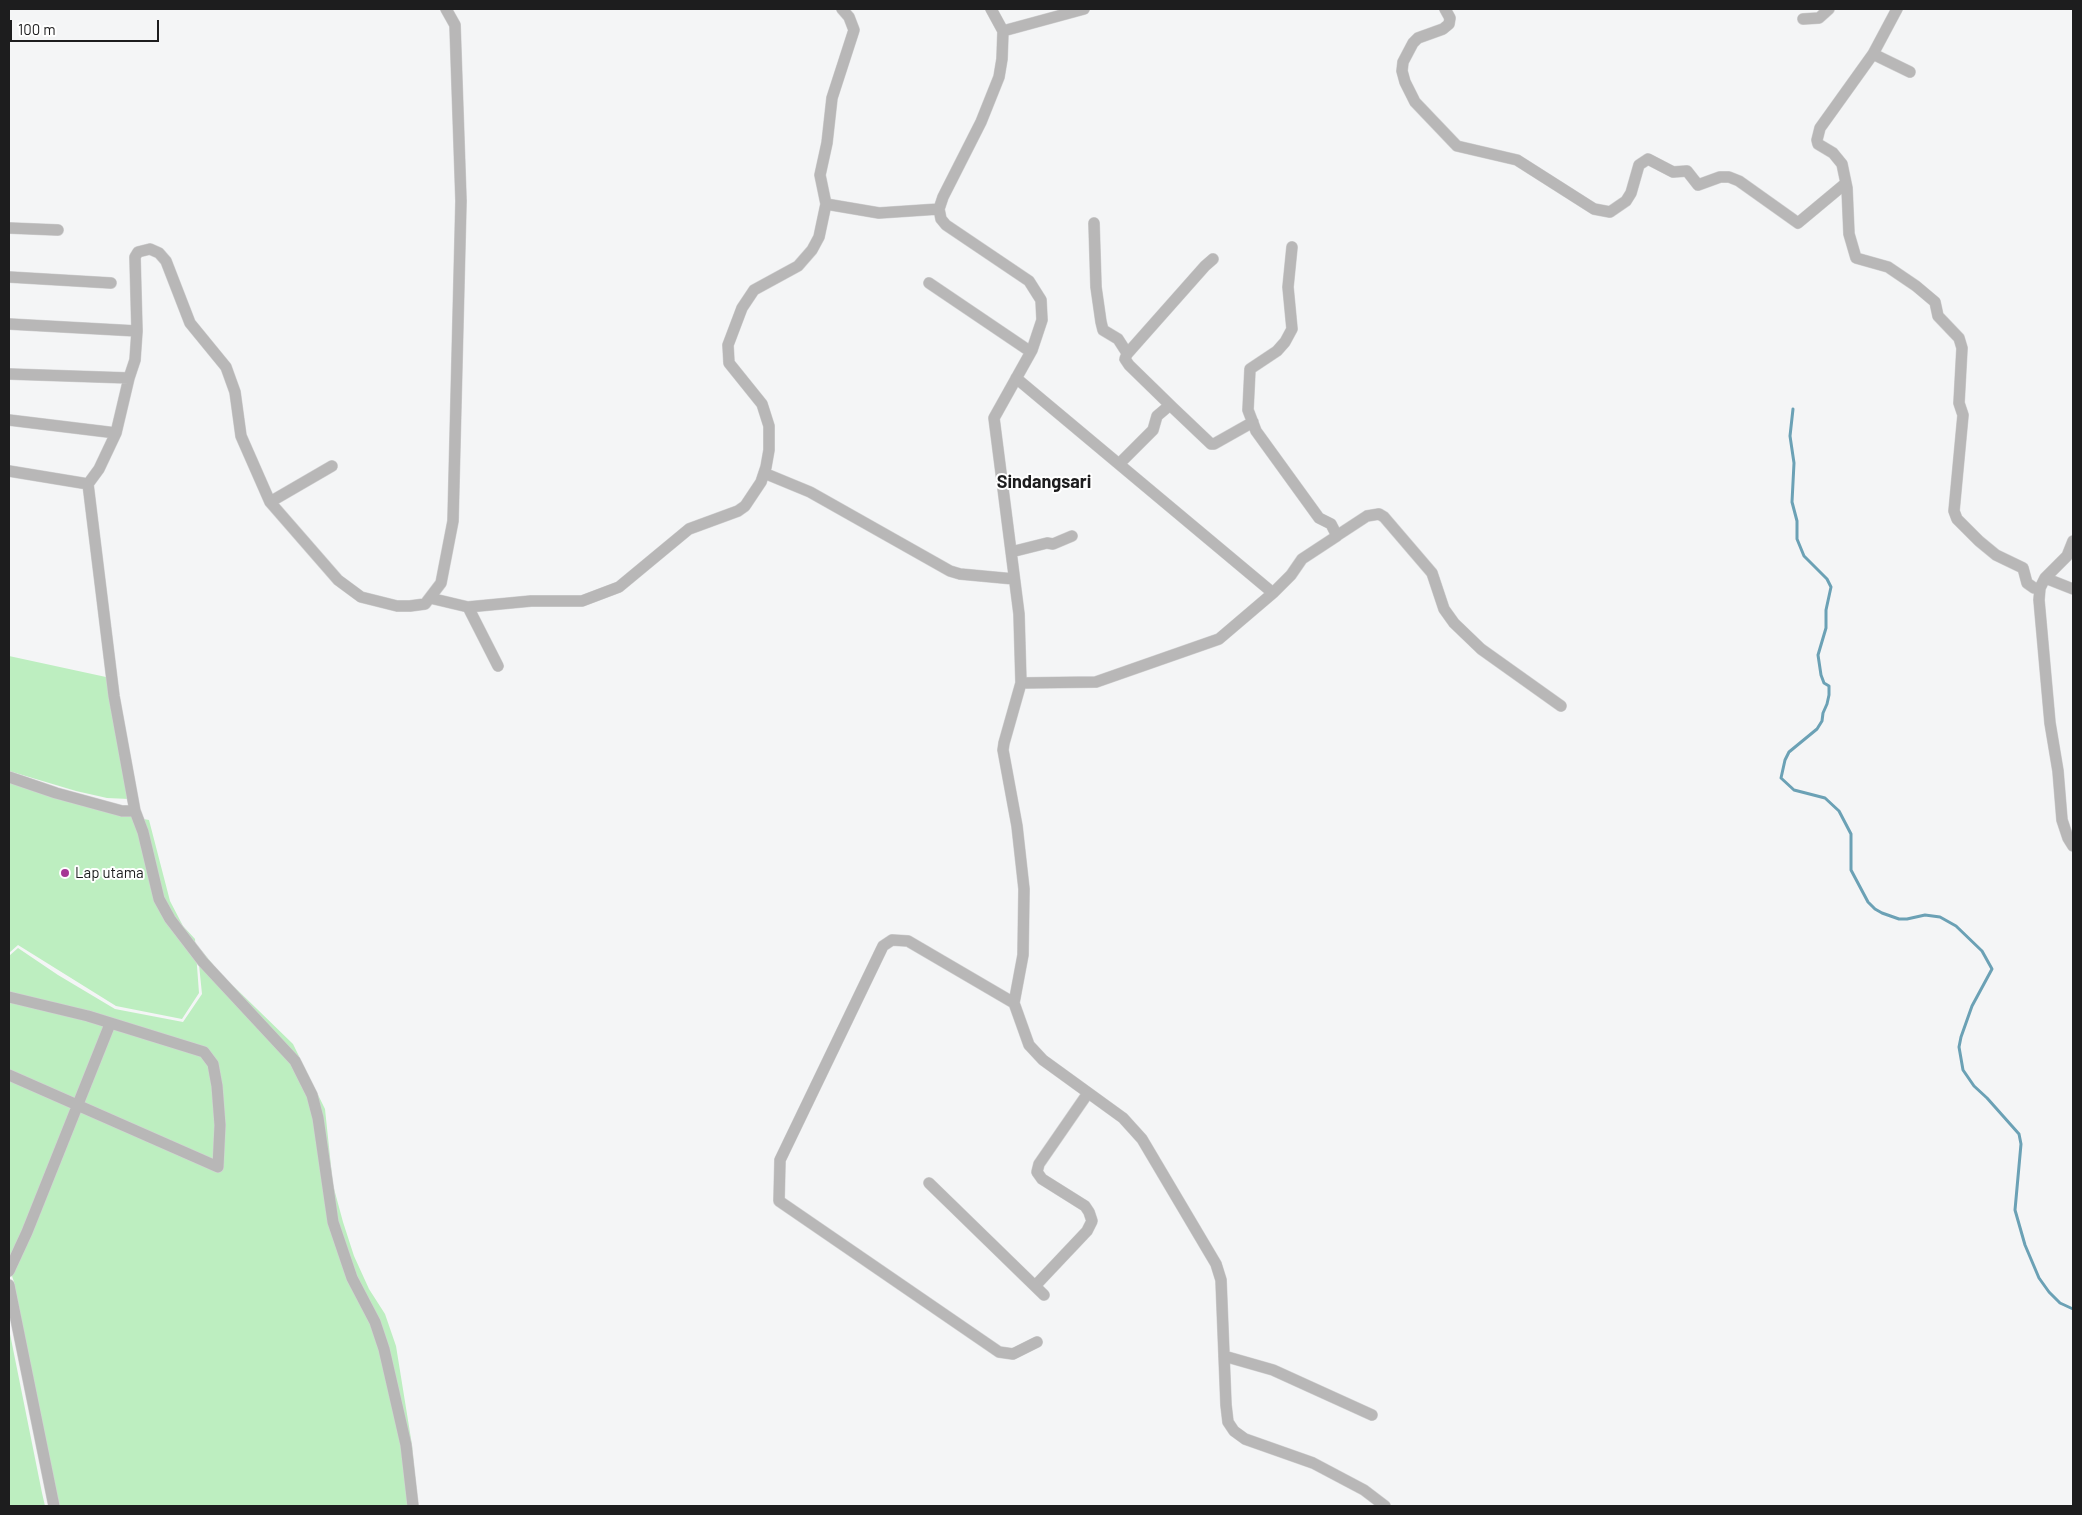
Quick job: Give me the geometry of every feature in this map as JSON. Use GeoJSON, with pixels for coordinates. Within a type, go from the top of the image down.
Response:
{"type":"FeatureCollection","features":[{"type":"Feature","properties":{"kind":"street"},"geometry":{"type":"LineString","coordinates":[[413,1506],[406,1445],[384,1349],[375,1322],[352,1278],[333,1222],[318,1118],[312,1095],[295,1061],[203,962],[170,919],[159,899],[135,810],[110,672],[88,484],[99,469],[116,433],[128,378],[135,360],[137,332],[134,262],[138,252],[150,249],[159,253],[166,261],[190,323],[226,367],[235,392],[241,436],[270,502],[338,580],[361,597],[397,606],[425,604],[430,598],[441,583],[453,510],[461,201],[454,24],[446,9]]}},
{"type":"Feature","properties":{"kind":"street"},"geometry":{"type":"LineString","coordinates":[[430,598],[468,607],[531,601],[582,602],[619,587],[689,529],[738,511],[745,506],[761,482],[764,473],[769,450],[769,426],[762,404],[729,363],[728,345],[742,308],[754,290],[798,266],[812,250],[819,238],[826,204],[820,175],[827,143],[832,98],[854,30],[849,17],[842,9]]}},
{"type":"Feature","properties":{"kind":"street"},"geometry":{"type":"LineString","coordinates":[[991,9],[1003,31],[999,77],[981,122],[943,196],[939,209],[941,219],[946,225],[1030,281],[1042,300],[1042,320],[1031,352],[994,418],[1019,614],[1021,683],[1003,750],[1017,826],[1024,889],[1023,955],[1014,1003],[1029,1045],[1043,1060],[1122,1118],[1142,1139],[1216,1264],[1221,1280],[1228,1422],[1234,1432],[1245,1438],[1313,1463],[1364,1490],[1385,1506]]}},
{"type":"Feature","properties":{"kind":"street"},"geometry":{"type":"LineString","coordinates":[[1003,31],[1084,9]]}},
{"type":"Feature","properties":{"kind":"street"},"geometry":{"type":"LineString","coordinates":[[1445,9],[1450,18],[1450,24],[1413,42],[1403,62],[1402,71],[1405,82],[1415,102],[1456,146],[1517,160],[1594,209],[1610,212],[1626,201],[1640,166],[1648,159],[1673,172],[1689,172],[1698,185],[1720,177],[1729,177],[1738,181],[1798,223],[1828,196],[1846,186]]}},
{"type":"Feature","properties":{"kind":"street"},"geometry":{"type":"LineString","coordinates":[[1803,19],[1819,18],[1829,9]]}},
{"type":"Feature","properties":{"kind":"street"},"geometry":{"type":"LineString","coordinates":[[1897,9],[1873,54],[1818,134],[1818,144],[1833,153],[1842,164],[1848,201],[1849,234],[1856,258],[1888,267],[1916,286],[1935,302],[1938,316],[1959,338],[1961,343],[1960,370],[1962,381],[1959,403],[1963,416],[1954,511],[1957,519],[1996,555],[2023,568],[2026,583],[2034,588],[2042,583],[2067,556],[2073,541]]}},
{"type":"Feature","properties":{"kind":"street"},"geometry":{"type":"LineString","coordinates":[[1873,54],[1910,72]]}},
{"type":"Feature","properties":{"kind":"street"},"geometry":{"type":"LineString","coordinates":[[826,204],[879,213],[939,209]]}},
{"type":"Feature","properties":{"kind":"street"},"geometry":{"type":"LineString","coordinates":[[1094,223],[1096,287],[1103,330],[1118,338],[1127,353]]}},
{"type":"Feature","properties":{"kind":"street"},"geometry":{"type":"LineString","coordinates":[[9,228],[58,230]]}},
{"type":"Feature","properties":{"kind":"street"},"geometry":{"type":"LineString","coordinates":[[1292,247],[1288,288],[1292,328],[1285,342],[1277,351],[1250,369],[1248,410],[1256,430],[1319,518],[1328,521],[1338,534]]}},
{"type":"Feature","properties":{"kind":"street"},"geometry":{"type":"LineString","coordinates":[[1213,259],[1127,353],[1125,359],[1211,444],[1253,422]]}},
{"type":"Feature","properties":{"kind":"street"},"geometry":{"type":"LineString","coordinates":[[9,277],[111,283]]}},
{"type":"Feature","properties":{"kind":"street"},"geometry":{"type":"LineString","coordinates":[[929,283],[1031,352]]}},
{"type":"Feature","properties":{"kind":"street"},"geometry":{"type":"LineString","coordinates":[[9,324],[137,332]]}},
{"type":"Feature","properties":{"kind":"street"},"geometry":{"type":"LineString","coordinates":[[9,374],[128,378]]}},
{"type":"Feature","properties":{"kind":"street"},"geometry":{"type":"LineString","coordinates":[[1016,378],[1273,593]]}},
{"type":"Feature","properties":{"kind":"street"},"geometry":{"type":"LineString","coordinates":[[1119,464],[1153,430],[1157,416],[1170,405]]}},
{"type":"Feature","properties":{"kind":"street"},"geometry":{"type":"LineString","coordinates":[[9,420],[116,433]]}},
{"type":"Feature","properties":{"kind":"street"},"geometry":{"type":"LineString","coordinates":[[270,502],[332,466]]}},
{"type":"Feature","properties":{"kind":"street"},"geometry":{"type":"LineString","coordinates":[[9,471],[88,484]]}},
{"type":"Feature","properties":{"kind":"street"},"geometry":{"type":"LineString","coordinates":[[764,473],[810,492],[950,571],[960,574],[1014,579]]}},
{"type":"Feature","properties":{"kind":"street"},"geometry":{"type":"LineString","coordinates":[[1021,683],[1096,682],[1219,639],[1273,593],[1302,559],[1337,538],[1338,534],[1366,516],[1379,514],[1384,517],[1432,573],[1444,609],[1454,623],[1481,649],[1562,706]]}},
{"type":"Feature","properties":{"kind":"street"},"geometry":{"type":"LineString","coordinates":[[1011,552],[1053,544],[1072,536]]}},
{"type":"Feature","properties":{"kind":"street"},"geometry":{"type":"LineString","coordinates":[[2042,583],[2073,589]]}},
{"type":"Feature","properties":{"kind":"street"},"geometry":{"type":"LineString","coordinates":[[2042,583],[2038,600],[2050,723],[2058,770],[2062,820],[2073,846]]}},
{"type":"Feature","properties":{"kind":"street"},"geometry":{"type":"LineString","coordinates":[[468,607],[498,666]]}},
{"type":"Feature","properties":{"kind":"street"},"geometry":{"type":"LineString","coordinates":[[9,777],[56,793],[122,811],[135,810]]}},
{"type":"Feature","properties":{"kind":"street"},"geometry":{"type":"LineString","coordinates":[[1014,1003],[908,941],[892,940],[883,946],[780,1160],[779,1200],[999,1352],[1014,1354],[1037,1342]]}},
{"type":"Feature","properties":{"kind":"street"},"geometry":{"type":"LineString","coordinates":[[9,997],[88,1016],[204,1052],[213,1064],[217,1086],[220,1125],[218,1167],[9,1075]]}},
{"type":"Feature","properties":{"kind":"street"},"geometry":{"type":"LineString","coordinates":[[9,1271],[79,1105],[110,1024]]}},
{"type":"Feature","properties":{"kind":"street"},"geometry":{"type":"LineString","coordinates":[[1035,1286],[1087,1231],[1092,1221],[1085,1206],[1042,1179],[1037,1172],[1039,1164],[1088,1093]]}},
{"type":"Feature","properties":{"kind":"street"},"geometry":{"type":"LineString","coordinates":[[929,1183],[1044,1295]]}},
{"type":"Feature","properties":{"kind":"street"},"geometry":{"type":"LineString","coordinates":[[9,1286],[54,1506]]}},
{"type":"Feature","properties":{"kind":"street"},"geometry":{"type":"LineString","coordinates":[[1224,1356],[1273,1370],[1372,1415]]}},
{"type":"Feature","properties":{"kind":"green space"},"geometry":{"type":"Polygon","coordinates":[[[9,656],[106,677],[129,799],[107,798],[76,791],[9,771],[9,656]]]}},
{"type":"Feature","properties":{"kind":"green space"},"geometry":{"type":"Polygon","coordinates":[[[9,782],[111,813],[149,820],[170,901],[183,926],[195,939],[199,993],[182,1019],[116,1006],[18,945],[9,953],[9,782]]]}},
{"type":"Feature","properties":{"kind":"green space"},"geometry":{"type":"Polygon","coordinates":[[[197,945],[220,973],[293,1044],[325,1109],[333,1185],[343,1222],[354,1256],[369,1289],[385,1314],[396,1346],[412,1445],[418,1506],[58,1506],[14,1282],[9,1267],[9,956],[18,948],[58,975],[115,1009],[183,1022],[202,994],[197,945]]]}},
{"type":"Feature","properties":{"kind":"green space"},"geometry":{"type":"Polygon","coordinates":[[[9,1329],[42,1493],[45,1506],[9,1506],[9,1329]]]}},
{"type":"Feature","properties":{"kind":"waterway"},"geometry":{"type":"LineString","coordinates":[[1793,409],[1790,436],[1794,463],[1792,502],[1797,521],[1797,539],[1804,556],[1827,579],[1831,587],[1826,610],[1826,628],[1818,655],[1821,675],[1824,683],[1829,686],[1829,695],[1822,721],[1817,729],[1789,752],[1781,778],[1794,790],[1825,798],[1839,811],[1851,834],[1851,870],[1868,902],[1875,909],[1899,919],[1925,915],[1940,917],[1956,926],[1982,951],[1992,969],[1972,1006],[1961,1037],[1959,1047],[1963,1070],[1974,1086],[2019,1134],[2021,1144],[2015,1210],[2025,1245],[2039,1278],[2049,1292],[2060,1303],[2073,1309]]}},
{"type":"Feature","properties":{"kind":"place","name":"Lap utama"},"geometry":{"type":"Point","coordinates":[65,873]}},
{"type":"Feature","properties":{"kind":"district","name":"Sindangsari"},"geometry":{"type":"Point","coordinates":[1044,482]}}]}
